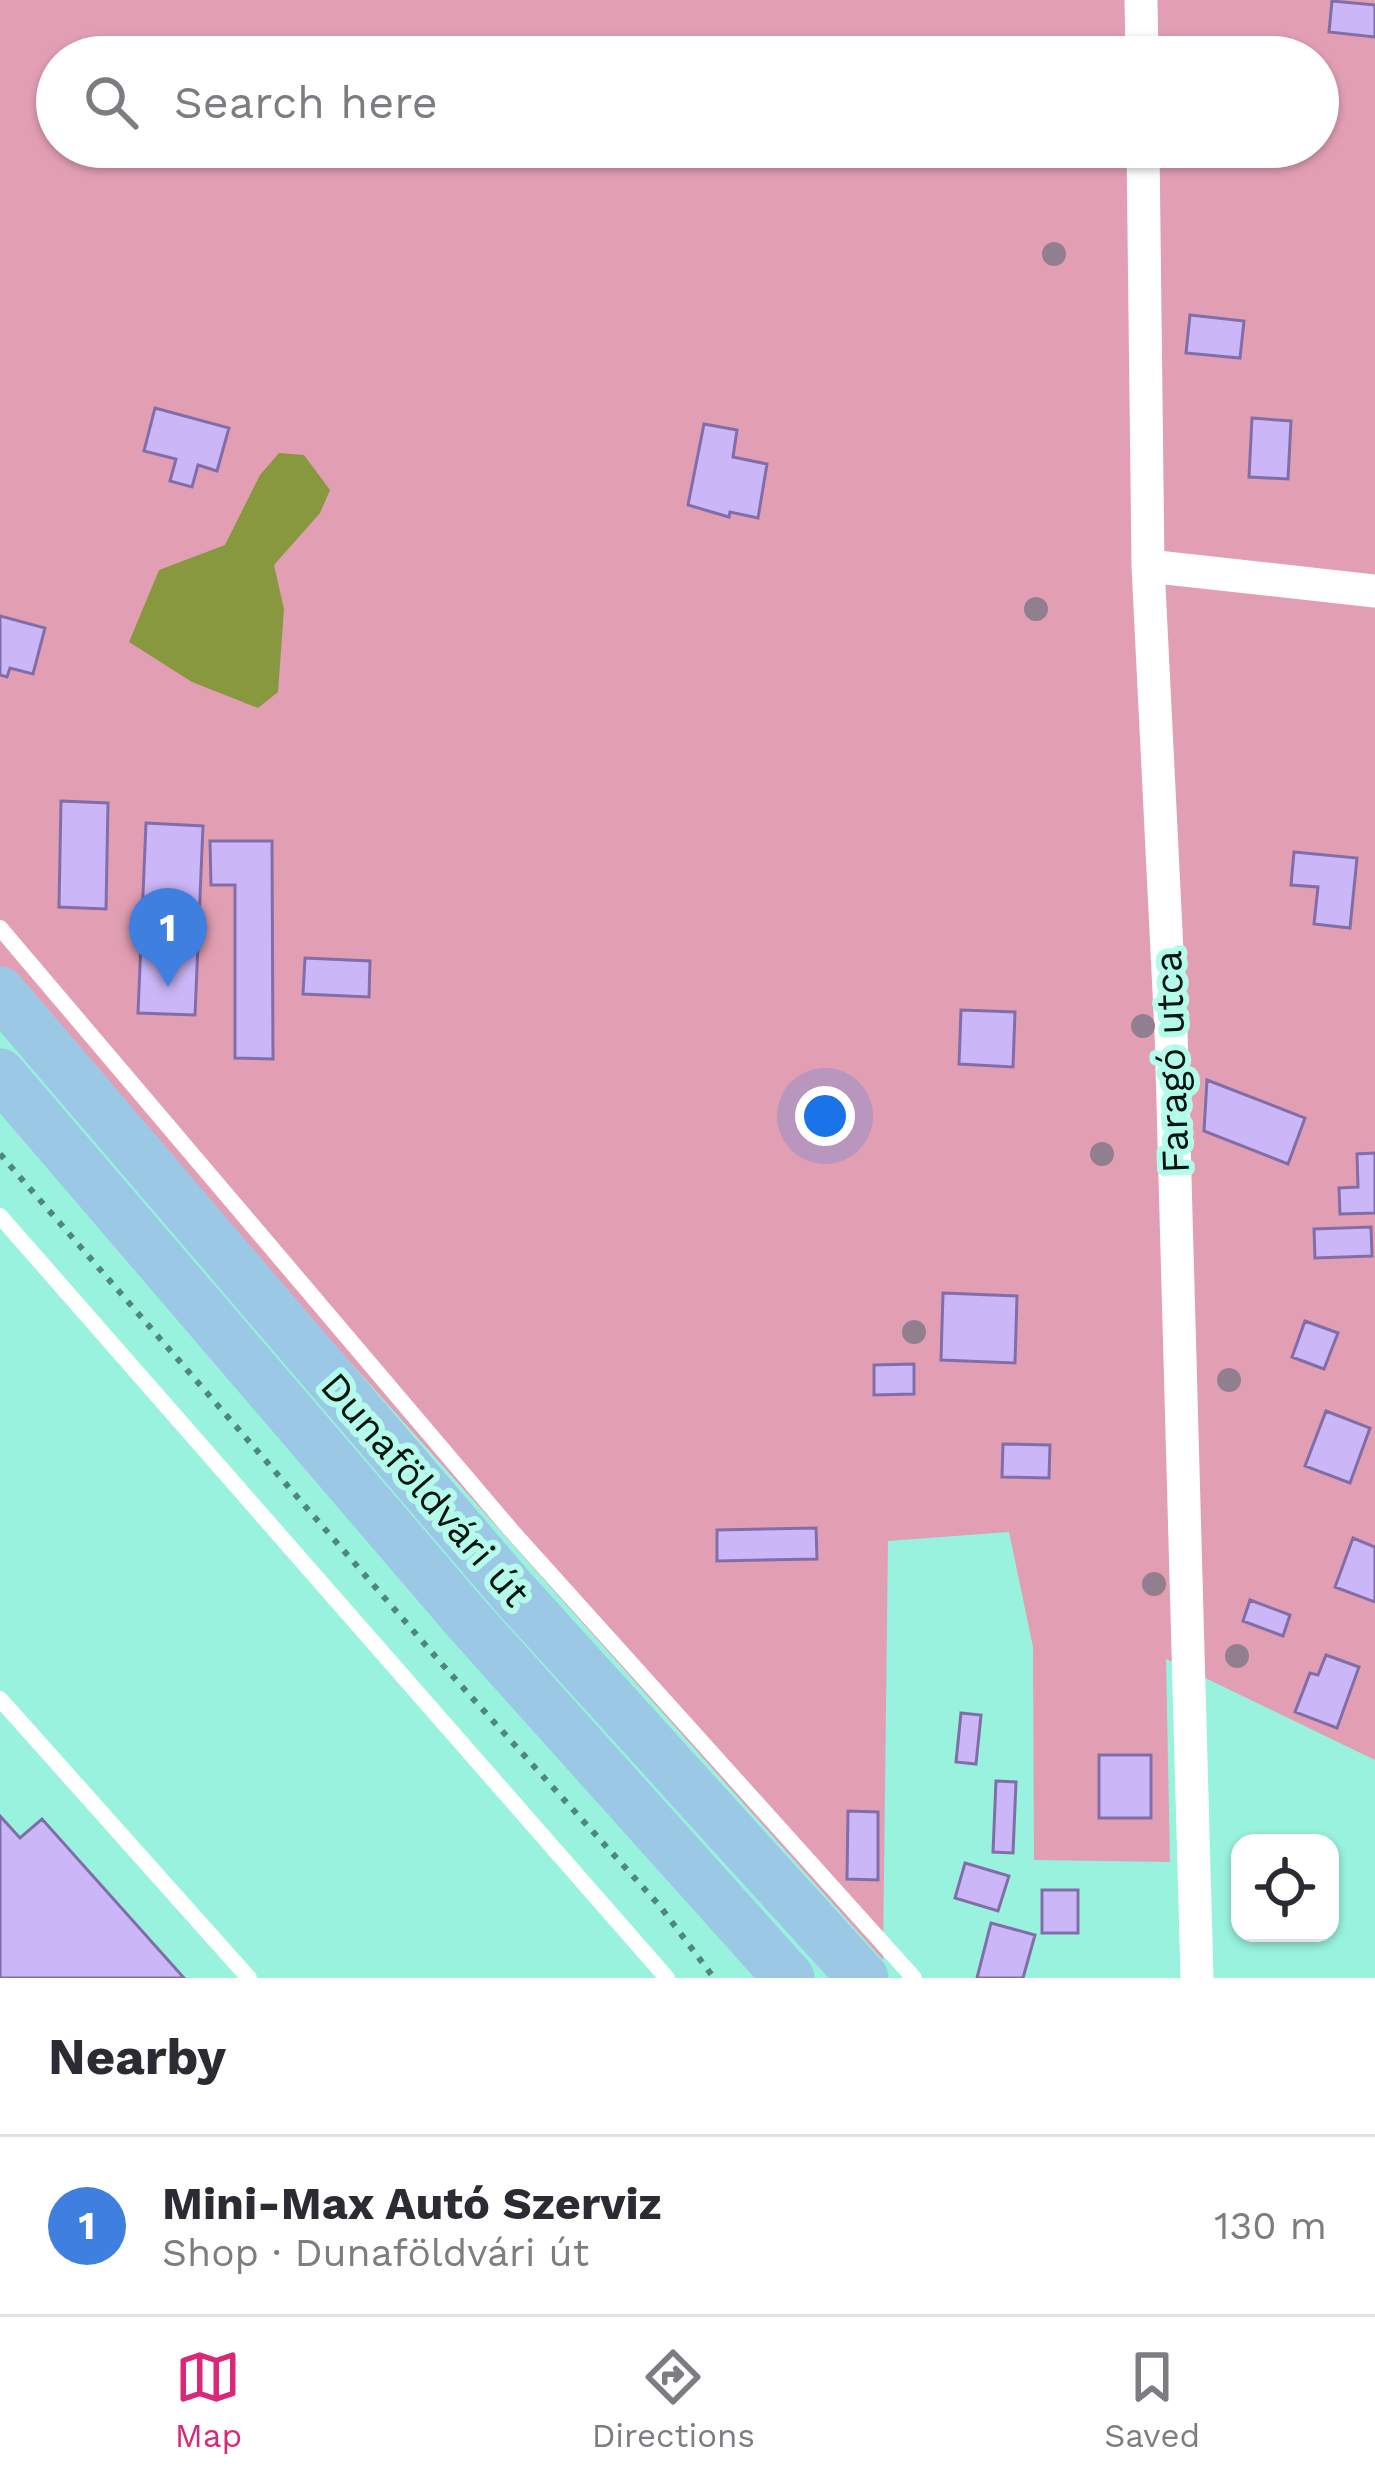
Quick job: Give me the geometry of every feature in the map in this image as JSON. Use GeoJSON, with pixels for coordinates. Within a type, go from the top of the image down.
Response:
{"type":"FeatureCollection","features":[{"type":"Feature","properties":{"kind":"main road","name":"Dunaföldvári út"},"geometry":{"type":"LineString","coordinates":[[0,992],[514,1592],[863,1978]]}},
{"type":"Feature","properties":{"kind":"main road","name":"Dunaföldvári út"},"geometry":{"type":"LineString","coordinates":[[0,1075],[466,1618],[789,1978]]}},
{"type":"Feature","properties":{"kind":"street"},"geometry":{"type":"LineString","coordinates":[[1141,0],[1142,36]]}},
{"type":"Feature","properties":{"kind":"street","name":"Faragó utca"},"geometry":{"type":"LineString","coordinates":[[1143,168],[1148,566],[1172,1032],[1197,1978]]}},
{"type":"Feature","properties":{"kind":"street"},"geometry":{"type":"LineString","coordinates":[[1148,566],[1375,591]]}},
{"type":"Feature","properties":{"kind":"lane"},"geometry":{"type":"LineString","coordinates":[[0,928],[511,1530],[914,1978]]}},
{"type":"Feature","properties":{"kind":"lane"},"geometry":{"type":"LineString","coordinates":[[0,1216],[668,1978]]}},
{"type":"Feature","properties":{"kind":"lane"},"geometry":{"type":"LineString","coordinates":[[0,1699],[249,1978]]}},
{"type":"Feature","properties":{"kind":"path"},"geometry":{"type":"LineString","coordinates":[[0,1154],[659,1905],[714,1978]]}},
{"type":"Feature","properties":{"kind":"shaded area"},"geometry":{"type":"Polygon","coordinates":[[[0,0],[1375,0],[1375,1760],[1166,1659],[1170,1862],[1034,1860],[1033,1647],[1009,1532],[888,1541],[883,1960],[0,969],[0,0]]]}},
{"type":"Feature","properties":{"kind":"shaded area"},"geometry":{"type":"Polygon","coordinates":[[[279,453],[304,455],[330,490],[320,513],[274,565],[284,609],[278,692],[258,708],[192,682],[129,642],[159,570],[225,545],[260,475],[279,453]]]}},
{"type":"Feature","properties":{"kind":"building"},"geometry":{"type":"Polygon","coordinates":[[[1332,1],[1375,5],[1375,37],[1329,32],[1332,1]]]}},
{"type":"Feature","properties":{"kind":"building"},"geometry":{"type":"Polygon","coordinates":[[[1190,315],[1244,321],[1240,358],[1186,353],[1190,315]]]}},
{"type":"Feature","properties":{"kind":"building"},"geometry":{"type":"Polygon","coordinates":[[[155,408],[229,428],[217,471],[198,465],[192,487],[170,481],[176,459],[144,451],[155,408]]]}},
{"type":"Feature","properties":{"kind":"building"},"geometry":{"type":"Polygon","coordinates":[[[1252,418],[1291,421],[1288,479],[1249,477],[1252,418]]]}},
{"type":"Feature","properties":{"kind":"building"},"geometry":{"type":"Polygon","coordinates":[[[704,424],[737,430],[733,457],[767,464],[758,518],[730,512],[729,517],[688,505],[704,424]]]}},
{"type":"Feature","properties":{"kind":"building"},"geometry":{"type":"Polygon","coordinates":[[[0,616],[45,628],[33,674],[10,668],[7,677],[0,675],[0,616]]]}},
{"type":"Feature","properties":{"kind":"building"},"geometry":{"type":"Polygon","coordinates":[[[61,801],[108,803],[106,909],[59,907],[61,801]]]}},
{"type":"Feature","properties":{"kind":"building"},"geometry":{"type":"Polygon","coordinates":[[[146,823],[203,826],[195,1015],[138,1013],[146,823]]]}},
{"type":"Feature","properties":{"kind":"building"},"geometry":{"type":"Polygon","coordinates":[[[210,841],[272,841],[273,1059],[235,1058],[235,885],[211,885],[210,841]]]}},
{"type":"Feature","properties":{"kind":"building"},"geometry":{"type":"Polygon","coordinates":[[[1294,852],[1357,858],[1350,928],[1314,924],[1318,887],[1291,885],[1294,852]]]}},
{"type":"Feature","properties":{"kind":"building"},"geometry":{"type":"Polygon","coordinates":[[[305,958],[370,961],[369,997],[303,994],[305,958]]]}},
{"type":"Feature","properties":{"kind":"building"},"geometry":{"type":"Polygon","coordinates":[[[961,1010],[1015,1012],[1013,1067],[959,1064],[961,1010]]]}},
{"type":"Feature","properties":{"kind":"building"},"geometry":{"type":"Polygon","coordinates":[[[1207,1080],[1305,1118],[1288,1164],[1204,1131],[1207,1080]]]}},
{"type":"Feature","properties":{"kind":"building"},"geometry":{"type":"Polygon","coordinates":[[[1375,1153],[1375,1213],[1340,1214],[1339,1188],[1358,1187],[1357,1154],[1375,1153]]]}},
{"type":"Feature","properties":{"kind":"building"},"geometry":{"type":"Polygon","coordinates":[[[1371,1227],[1372,1256],[1315,1258],[1314,1229],[1371,1227]]]}},
{"type":"Feature","properties":{"kind":"building"},"geometry":{"type":"Polygon","coordinates":[[[943,1293],[1017,1296],[1015,1363],[941,1360],[943,1293]]]}},
{"type":"Feature","properties":{"kind":"building"},"geometry":{"type":"Polygon","coordinates":[[[1305,1321],[1338,1333],[1324,1369],[1292,1357],[1305,1321]]]}},
{"type":"Feature","properties":{"kind":"building"},"geometry":{"type":"Polygon","coordinates":[[[914,1364],[914,1394],[874,1395],[874,1365],[914,1364]]]}},
{"type":"Feature","properties":{"kind":"building"},"geometry":{"type":"Polygon","coordinates":[[[1326,1411],[1370,1428],[1350,1483],[1305,1466],[1326,1411]]]}},
{"type":"Feature","properties":{"kind":"building"},"geometry":{"type":"Polygon","coordinates":[[[1003,1444],[1050,1445],[1049,1478],[1002,1477],[1003,1444]]]}},
{"type":"Feature","properties":{"kind":"building"},"geometry":{"type":"Polygon","coordinates":[[[816,1528],[817,1559],[717,1561],[717,1530],[816,1528]]]}},
{"type":"Feature","properties":{"kind":"building"},"geometry":{"type":"Polygon","coordinates":[[[1353,1538],[1375,1547],[1375,1602],[1335,1587],[1353,1538]]]}},
{"type":"Feature","properties":{"kind":"building"},"geometry":{"type":"Polygon","coordinates":[[[1250,1600],[1290,1615],[1283,1636],[1243,1621],[1250,1600]]]}},
{"type":"Feature","properties":{"kind":"building"},"geometry":{"type":"Polygon","coordinates":[[[1326,1655],[1359,1667],[1337,1728],[1295,1712],[1310,1673],[1318,1675],[1326,1655]]]}},
{"type":"Feature","properties":{"kind":"building"},"geometry":{"type":"Polygon","coordinates":[[[961,1713],[981,1715],[976,1764],[956,1762],[961,1713]]]}},
{"type":"Feature","properties":{"kind":"building"},"geometry":{"type":"Polygon","coordinates":[[[1099,1755],[1151,1755],[1151,1818],[1099,1818],[1099,1755]]]}},
{"type":"Feature","properties":{"kind":"building"},"geometry":{"type":"Polygon","coordinates":[[[996,1781],[1016,1782],[1013,1853],[993,1852],[996,1781]]]}},
{"type":"Feature","properties":{"kind":"building"},"geometry":{"type":"Polygon","coordinates":[[[848,1811],[878,1812],[878,1880],[847,1879],[848,1811]]]}},
{"type":"Feature","properties":{"kind":"building"},"geometry":{"type":"Polygon","coordinates":[[[0,1816],[20,1838],[42,1819],[184,1978],[0,1978],[0,1816]]]}},
{"type":"Feature","properties":{"kind":"building"},"geometry":{"type":"Polygon","coordinates":[[[965,1863],[1009,1876],[998,1911],[955,1898],[965,1863]]]}},
{"type":"Feature","properties":{"kind":"building"},"geometry":{"type":"Polygon","coordinates":[[[1042,1890],[1078,1890],[1078,1933],[1042,1933],[1042,1890]]]}},
{"type":"Feature","properties":{"kind":"building"},"geometry":{"type":"Polygon","coordinates":[[[991,1923],[1035,1935],[1023,1978],[977,1978],[991,1923]]]}},
{"type":"Feature","properties":{"kind":"place","name":"Mini-Max Autó Szerviz"},"geometry":{"type":"Point","coordinates":[168,987]}}]}
